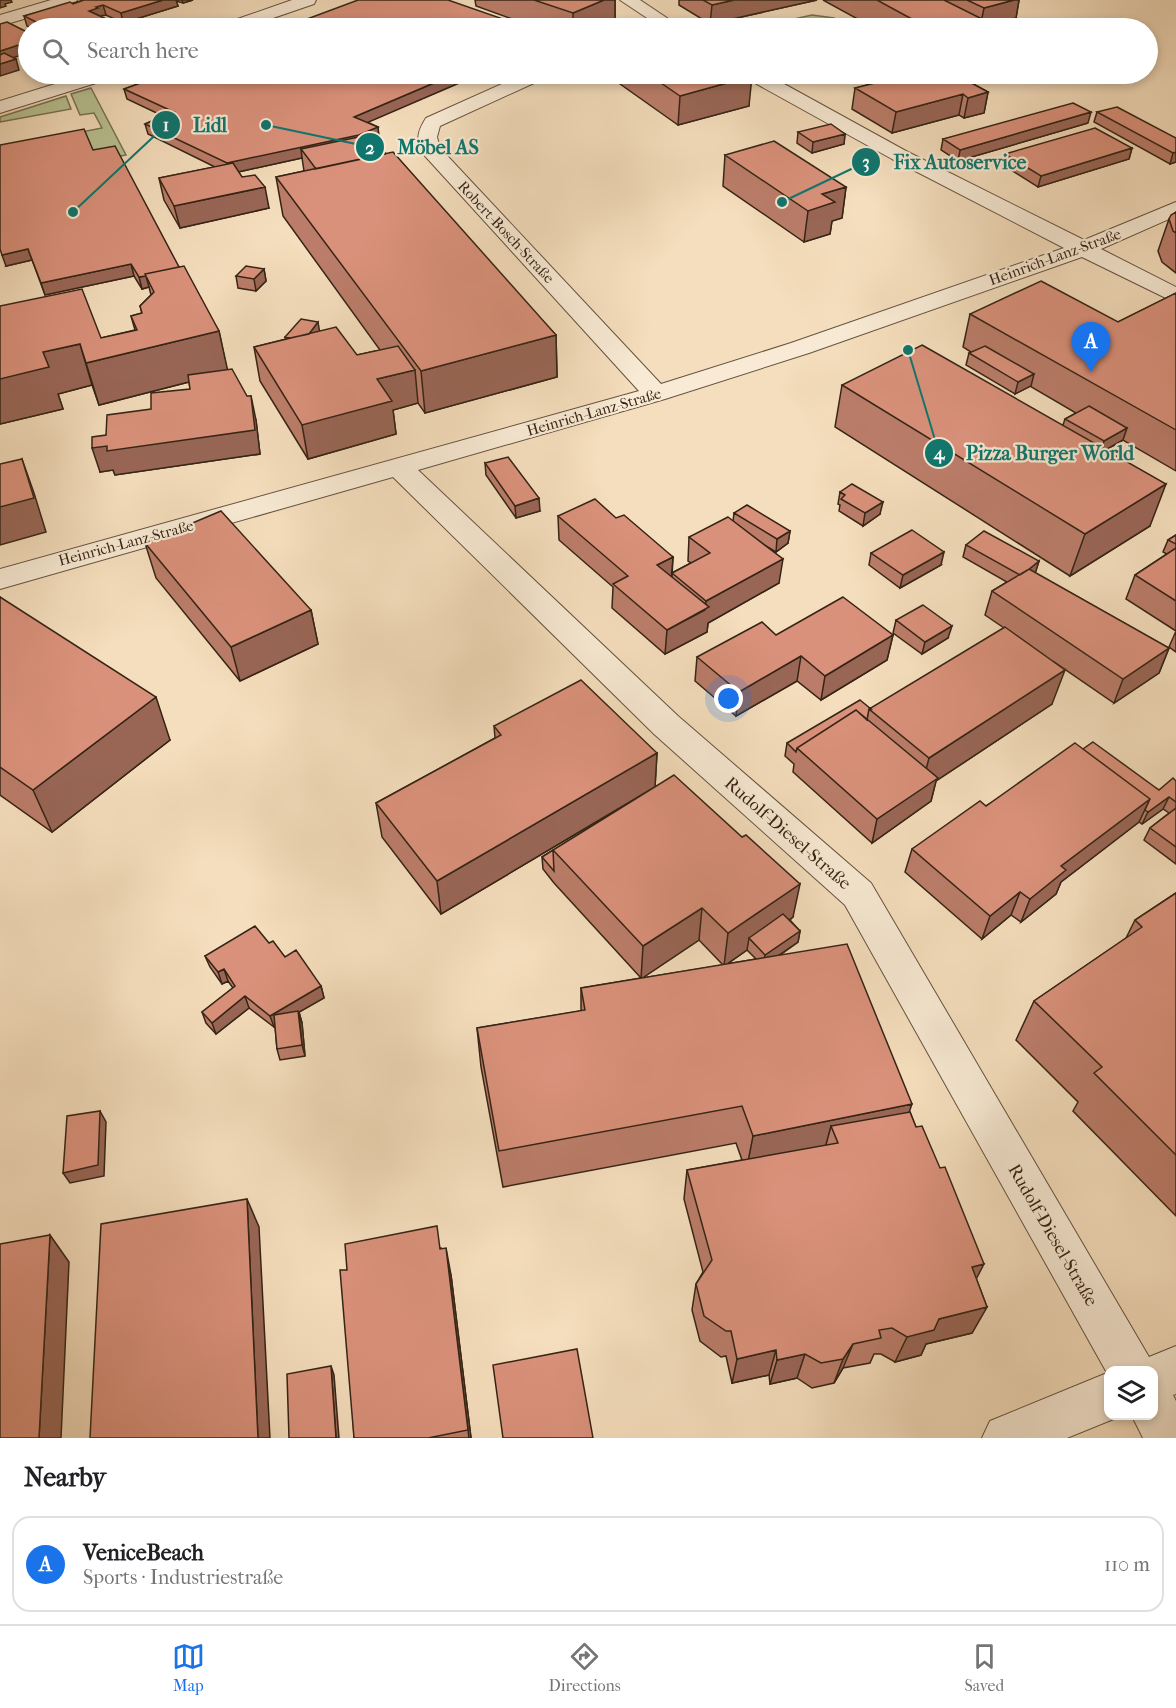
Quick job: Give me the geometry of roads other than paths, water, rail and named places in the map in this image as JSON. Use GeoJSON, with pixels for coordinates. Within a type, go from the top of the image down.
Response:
{"type":"FeatureCollection","features":[{"type":"Feature","properties":{"kind":"street"},"geometry":{"type":"LineString","coordinates":[[0,21],[69,0]]}},
{"type":"Feature","properties":{"kind":"street"},"geometry":{"type":"LineString","coordinates":[[257,18],[308,0]]}},
{"type":"Feature","properties":{"kind":"street"},"geometry":{"type":"LineString","coordinates":[[628,0],[657,18]]}},
{"type":"Feature","properties":{"kind":"street"},"geometry":{"type":"LineString","coordinates":[[0,107],[73,84]]}},
{"type":"Feature","properties":{"kind":"street","name":"Robert-Bosch-Straße"},"geometry":{"type":"LineString","coordinates":[[516,84],[433,122],[426,133],[427,141],[432,152],[656,394]]}},
{"type":"Feature","properties":{"kind":"street"},"geometry":{"type":"LineString","coordinates":[[771,84],[899,155],[1176,296]]}},
{"type":"Feature","properties":{"kind":"street","name":"Heinrich-Lanz-Straße"},"geometry":{"type":"LineString","coordinates":[[0,579],[656,394],[800,348],[1082,249],[1176,208]]}},
{"type":"Feature","properties":{"kind":"street","name":"Rudolf-Diesel-Straße"},"geometry":{"type":"LineString","coordinates":[[399,467],[666,725],[858,894],[1128,1366]]}},
{"type":"Feature","properties":{"kind":"street"},"geometry":{"type":"LineString","coordinates":[[1158,1377],[1176,1370]]}},
{"type":"Feature","properties":{"kind":"street"},"geometry":{"type":"LineString","coordinates":[[1007,1438],[1104,1399]]}},
{"type":"Feature","properties":{"kind":"street"},"geometry":{"type":"LineString","coordinates":[[1158,1416],[1170,1438]]}},
{"type":"Feature","properties":{"kind":"place","name":"Möbel AS"},"geometry":{"type":"Point","coordinates":[266,125]}},
{"type":"Feature","properties":{"kind":"place","name":"Fix Autoservice"},"geometry":{"type":"Point","coordinates":[782,202]}},
{"type":"Feature","properties":{"kind":"place","name":"Lidl"},"geometry":{"type":"Point","coordinates":[73,212]}},
{"type":"Feature","properties":{"kind":"place","name":"Pizza Burger World"},"geometry":{"type":"Point","coordinates":[908,350]}},
{"type":"Feature","properties":{"kind":"place","name":"VeniceBeach"},"geometry":{"type":"Point","coordinates":[1091,372]}}]}
